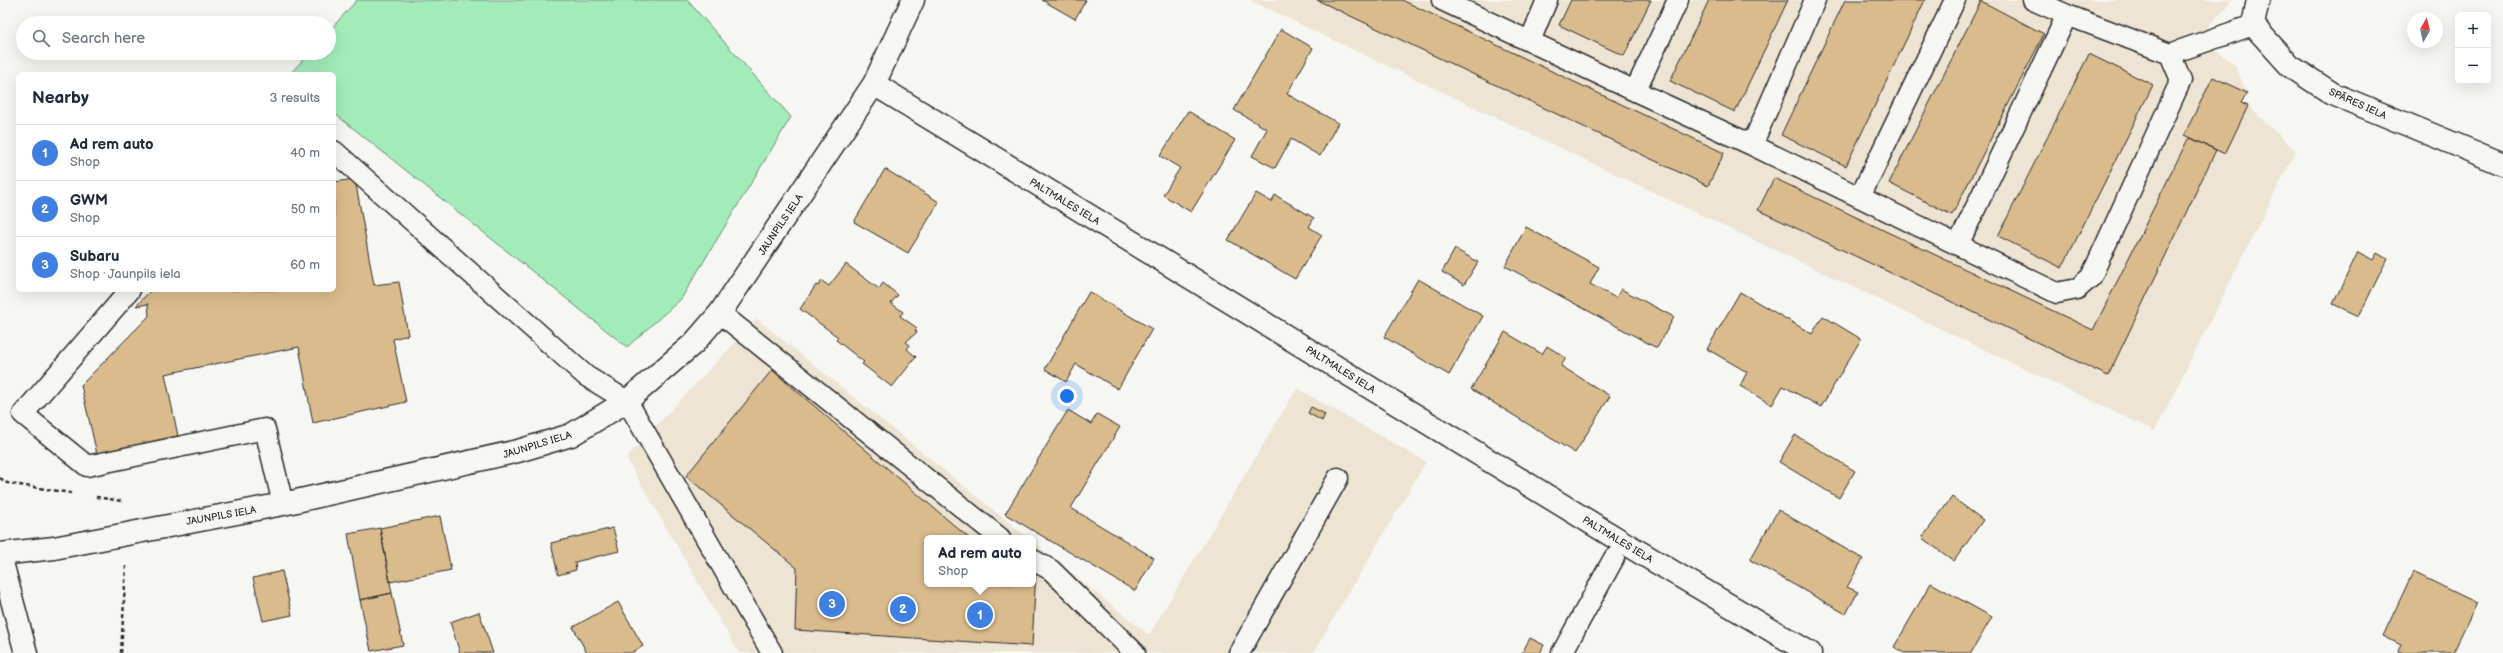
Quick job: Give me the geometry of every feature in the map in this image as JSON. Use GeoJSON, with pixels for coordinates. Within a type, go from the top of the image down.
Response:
{"type":"FeatureCollection","features":[{"type":"Feature","properties":{"kind":"street","name":"JAUNPILS IELA"},"geometry":{"type":"LineString","coordinates":[[26,653],[0,554],[54,548],[283,504],[518,451],[571,435],[627,401],[694,343],[720,313],[874,84],[913,0]]}},
{"type":"Feature","properties":{"kind":"street"},"geometry":{"type":"LineString","coordinates":[[2253,24],[2258,0]]}},
{"type":"Feature","properties":{"kind":"street","name":"SPĀRES IELA"},"geometry":{"type":"LineString","coordinates":[[2253,24],[2290,66],[2333,94],[2503,164]]}},
{"type":"Feature","properties":{"kind":"street","name":"PALTMALES IELA"},"geometry":{"type":"LineString","coordinates":[[874,84],[1624,542],[1810,653]]}},
{"type":"Feature","properties":{"kind":"lane"},"geometry":{"type":"LineString","coordinates":[[1442,0],[1752,145],[2057,293],[2077,289],[2091,277],[2181,80],[2170,54]]}},
{"type":"Feature","properties":{"kind":"lane"},"geometry":{"type":"LineString","coordinates":[[1530,40],[1547,0]]}},
{"type":"Feature","properties":{"kind":"lane"},"geometry":{"type":"LineString","coordinates":[[1635,90],[1678,0]]}},
{"type":"Feature","properties":{"kind":"lane"},"geometry":{"type":"LineString","coordinates":[[1752,145],[1816,0]]}},
{"type":"Feature","properties":{"kind":"lane"},"geometry":{"type":"LineString","coordinates":[[1860,197],[1955,0]]}},
{"type":"Feature","properties":{"kind":"lane"},"geometry":{"type":"LineString","coordinates":[[2033,0],[2066,15],[2170,54],[2253,24]]}},
{"type":"Feature","properties":{"kind":"lane"},"geometry":{"type":"LineString","coordinates":[[1958,245],[2066,15]]}},
{"type":"Feature","properties":{"kind":"lane"},"geometry":{"type":"LineString","coordinates":[[336,153],[586,376],[627,401],[772,653]]}},
{"type":"Feature","properties":{"kind":"lane"},"geometry":{"type":"LineString","coordinates":[[128,292],[23,414],[87,466],[265,429],[283,504]]}},
{"type":"Feature","properties":{"kind":"lane"},"geometry":{"type":"LineString","coordinates":[[720,313],[996,535]]}},
{"type":"Feature","properties":{"kind":"lane"},"geometry":{"type":"LineString","coordinates":[[1239,653],[1338,478]]}},
{"type":"Feature","properties":{"kind":"lane"},"geometry":{"type":"LineString","coordinates":[[1562,653],[1614,558]]}},
{"type":"Feature","properties":{"kind":"lane"},"geometry":{"type":"LineString","coordinates":[[1036,562],[1051,570],[1135,653]]}},
{"type":"Feature","properties":{"kind":"shaded area"},"geometry":{"type":"Polygon","coordinates":[[[1249,0],[2233,0],[2209,25],[2213,48],[2235,65],[2247,93],[2242,103],[2248,106],[2296,151],[2155,431],[1249,0]]]}},
{"type":"Feature","properties":{"kind":"shaded area"},"geometry":{"type":"Polygon","coordinates":[[[757,319],[1024,535],[924,535],[924,587],[1036,587],[1036,544],[1149,635],[1297,388],[1426,462],[1313,653],[739,653],[626,458],[757,319]]]}},
{"type":"Feature","properties":{"kind":"green space"},"geometry":{"type":"Polygon","coordinates":[[[357,0],[687,0],[791,117],[681,299],[627,347],[336,115],[336,72],[292,72],[303,60],[336,60],[336,23],[357,0]]]}},
{"type":"Feature","properties":{"kind":"building"},"geometry":{"type":"Polygon","coordinates":[[[1042,0],[1086,0],[1075,19],[1042,0]]]}},
{"type":"Feature","properties":{"kind":"building"},"geometry":{"type":"Polygon","coordinates":[[[1317,0],[1402,0],[1724,153],[1708,186],[1317,0]]]}},
{"type":"Feature","properties":{"kind":"building"},"geometry":{"type":"Polygon","coordinates":[[[1571,0],[1651,0],[1624,56],[1559,25],[1571,0]]]}},
{"type":"Feature","properties":{"kind":"building"},"geometry":{"type":"Polygon","coordinates":[[[1709,0],[1788,0],[1735,112],[1670,81],[1709,0]]]}},
{"type":"Feature","properties":{"kind":"building"},"geometry":{"type":"Polygon","coordinates":[[[1845,0],[1925,0],[1846,166],[1781,135],[1845,0]]]}},
{"type":"Feature","properties":{"kind":"building"},"geometry":{"type":"Polygon","coordinates":[[[1981,1],[2044,34],[1952,215],[1889,183],[1981,1]]]}},
{"type":"Feature","properties":{"kind":"building"},"geometry":{"type":"Polygon","coordinates":[[[1281,29],[1313,48],[1287,94],[1338,123],[1320,156],[1291,139],[1275,168],[1252,156],[1267,129],[1234,110],[1281,29]]]}},
{"type":"Feature","properties":{"kind":"building"},"geometry":{"type":"Polygon","coordinates":[[[2089,54],[2153,85],[2062,268],[1998,236],[2089,54]]]}},
{"type":"Feature","properties":{"kind":"building"},"geometry":{"type":"Polygon","coordinates":[[[2213,77],[2247,93],[2241,103],[2248,106],[2225,154],[2184,135],[2213,77]]]}},
{"type":"Feature","properties":{"kind":"building"},"geometry":{"type":"Polygon","coordinates":[[[1188,111],[1235,140],[1191,212],[1163,195],[1180,168],[1160,156],[1188,111]]]}},
{"type":"Feature","properties":{"kind":"building"},"geometry":{"type":"Polygon","coordinates":[[[2189,137],[2216,150],[2108,376],[1758,210],[1774,178],[2093,330],[2189,137]]]}},
{"type":"Feature","properties":{"kind":"building"},"geometry":{"type":"Polygon","coordinates":[[[885,169],[939,202],[908,253],[854,222],[885,169]]]}},
{"type":"Feature","properties":{"kind":"building"},"geometry":{"type":"Polygon","coordinates":[[[355,179],[374,285],[399,282],[408,335],[393,339],[406,402],[313,423],[299,347],[165,374],[178,436],[97,454],[81,385],[149,316],[148,304],[136,306],[149,292],[336,292],[336,182],[355,179]]]}},
{"type":"Feature","properties":{"kind":"building"},"geometry":{"type":"Polygon","coordinates":[[[1256,193],[1272,202],[1275,195],[1314,218],[1309,227],[1322,235],[1295,279],[1228,240],[1256,193]]]}},
{"type":"Feature","properties":{"kind":"building"},"geometry":{"type":"Polygon","coordinates":[[[1526,227],[1599,267],[1590,284],[1616,298],[1621,289],[1674,317],[1657,348],[1505,266],[1526,227]]]}},
{"type":"Feature","properties":{"kind":"building"},"geometry":{"type":"Polygon","coordinates":[[[1455,249],[1478,262],[1464,285],[1442,272],[1455,249]]]}},
{"type":"Feature","properties":{"kind":"building"},"geometry":{"type":"Polygon","coordinates":[[[2358,252],[2373,260],[2377,253],[2387,259],[2359,316],[2333,304],[2358,252]]]}},
{"type":"Feature","properties":{"kind":"building"},"geometry":{"type":"Polygon","coordinates":[[[846,264],[879,289],[883,283],[898,295],[891,303],[903,312],[900,316],[917,328],[915,330],[917,332],[906,342],[910,345],[907,349],[916,357],[892,387],[862,364],[864,362],[836,340],[838,337],[800,309],[816,285],[818,286],[822,281],[829,286],[846,264]]]}},
{"type":"Feature","properties":{"kind":"building"},"geometry":{"type":"Polygon","coordinates":[[[1418,279],[1483,316],[1449,375],[1384,337],[1418,279]]]}},
{"type":"Feature","properties":{"kind":"building"},"geometry":{"type":"Polygon","coordinates":[[[1089,292],[1152,329],[1118,389],[1076,364],[1066,382],[1045,369],[1089,292]]]}},
{"type":"Feature","properties":{"kind":"building"},"geometry":{"type":"Polygon","coordinates":[[[1740,292],[1812,334],[1823,316],[1861,339],[1821,407],[1783,386],[1772,405],[1740,386],[1747,372],[1707,349],[1740,292]]]}},
{"type":"Feature","properties":{"kind":"building"},"geometry":{"type":"Polygon","coordinates":[[[1505,332],[1542,354],[1547,346],[1566,358],[1561,366],[1610,396],[1575,453],[1471,389],[1505,332]]]}},
{"type":"Feature","properties":{"kind":"building"},"geometry":{"type":"Polygon","coordinates":[[[772,370],[965,535],[924,535],[924,587],[1035,587],[1032,646],[795,630],[797,568],[686,476],[772,370]]]}},
{"type":"Feature","properties":{"kind":"building"},"geometry":{"type":"Polygon","coordinates":[[[1311,407],[1325,414],[1322,421],[1308,413],[1311,407]]]}},
{"type":"Feature","properties":{"kind":"building"},"geometry":{"type":"Polygon","coordinates":[[[1068,410],[1091,424],[1097,414],[1120,427],[1071,508],[1154,558],[1135,591],[1005,514],[1068,410]]]}},
{"type":"Feature","properties":{"kind":"building"},"geometry":{"type":"Polygon","coordinates":[[[1795,435],[1855,471],[1839,498],[1779,462],[1795,435]]]}},
{"type":"Feature","properties":{"kind":"building"},"geometry":{"type":"Polygon","coordinates":[[[1952,497],[1983,520],[1954,561],[1922,538],[1952,497]]]}},
{"type":"Feature","properties":{"kind":"building"},"geometry":{"type":"Polygon","coordinates":[[[1778,510],[1863,559],[1847,587],[1858,592],[1846,614],[1750,560],[1778,510]]]}},
{"type":"Feature","properties":{"kind":"building"},"geometry":{"type":"Polygon","coordinates":[[[440,516],[451,570],[390,582],[380,528],[440,516]]]}},
{"type":"Feature","properties":{"kind":"building"},"geometry":{"type":"Polygon","coordinates":[[[380,528],[392,593],[360,600],[348,534],[380,528]]]}},
{"type":"Feature","properties":{"kind":"building"},"geometry":{"type":"Polygon","coordinates":[[[613,528],[619,551],[575,562],[576,570],[558,575],[551,543],[613,528]]]}},
{"type":"Feature","properties":{"kind":"building"},"geometry":{"type":"Polygon","coordinates":[[[282,571],[292,615],[263,621],[253,578],[282,571]]]}},
{"type":"Feature","properties":{"kind":"building"},"geometry":{"type":"Polygon","coordinates":[[[2413,572],[2477,603],[2453,653],[2403,653],[2398,651],[2401,645],[2383,636],[2413,572]]]}},
{"type":"Feature","properties":{"kind":"building"},"geometry":{"type":"Polygon","coordinates":[[[1931,583],[1992,617],[1971,653],[1905,653],[1894,647],[1931,583]]]}},
{"type":"Feature","properties":{"kind":"building"},"geometry":{"type":"Polygon","coordinates":[[[392,593],[403,645],[371,651],[360,600],[392,593]]]}},
{"type":"Feature","properties":{"kind":"building"},"geometry":{"type":"Polygon","coordinates":[[[618,602],[643,646],[631,653],[587,653],[573,627],[618,602]]]}},
{"type":"Feature","properties":{"kind":"building"},"geometry":{"type":"Polygon","coordinates":[[[479,612],[493,653],[460,653],[450,622],[479,612]]]}},
{"type":"Feature","properties":{"kind":"building"},"geometry":{"type":"Polygon","coordinates":[[[1530,638],[1544,645],[1540,653],[1522,653],[1530,638]]]}},
{"type":"Feature","properties":{"kind":"place","name":"Subaru"},"geometry":{"type":"Point","coordinates":[832,604]}},
{"type":"Feature","properties":{"kind":"place","name":"GWM"},"geometry":{"type":"Point","coordinates":[903,609]}},
{"type":"Feature","properties":{"kind":"place","name":"Ad rem auto"},"geometry":{"type":"Point","coordinates":[980,615]}}]}
